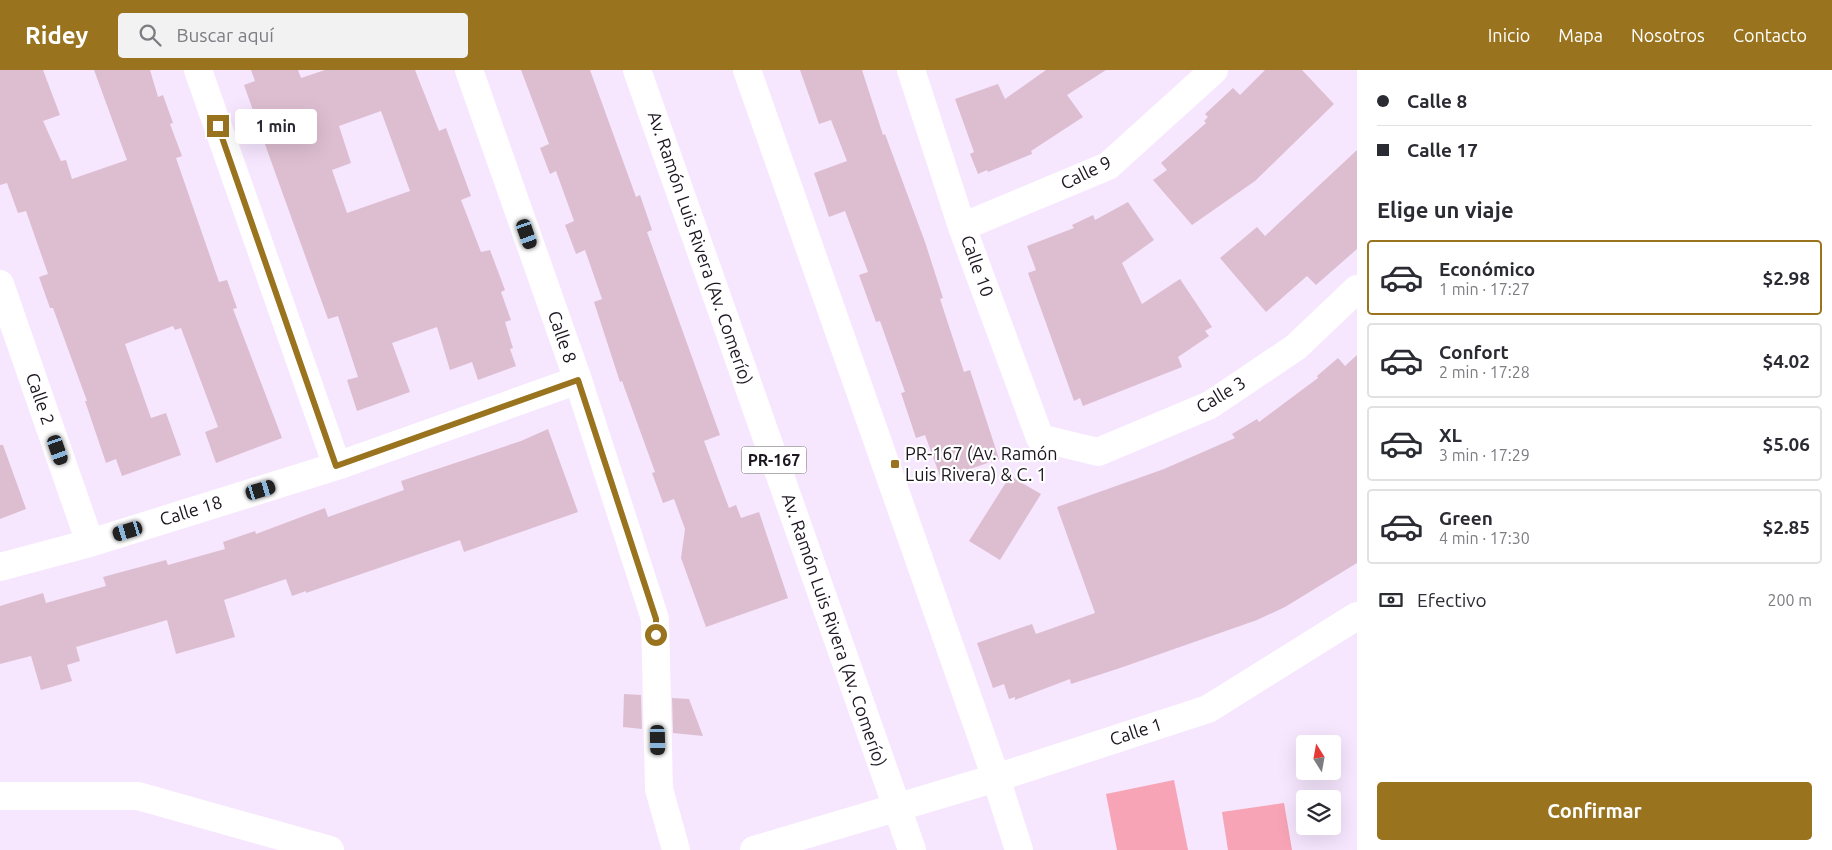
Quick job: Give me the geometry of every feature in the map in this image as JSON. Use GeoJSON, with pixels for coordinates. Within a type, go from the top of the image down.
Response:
{"type":"FeatureCollection","features":[{"type":"Feature","properties":{"kind":"street"},"geometry":{"type":"LineString","coordinates":[[198,70],[336,466]]}},
{"type":"Feature","properties":{"kind":"street","name":"Calle 8"},"geometry":{"type":"LineString","coordinates":[[469,70],[578,380],[656,619],[659,789],[676,850]]}},
{"type":"Feature","properties":{"kind":"street","name":"Av. Ramón Luis Rivera (Av. Comerío)"},"geometry":{"type":"LineString","coordinates":[[637,70],[912,850]]}},
{"type":"Feature","properties":{"kind":"street"},"geometry":{"type":"LineString","coordinates":[[746,70],[996,778],[1019,850]]}},
{"type":"Feature","properties":{"kind":"street","name":"Calle 10"},"geometry":{"type":"LineString","coordinates":[[910,70],[962,227],[1040,438],[1062,444]]}},
{"type":"Feature","properties":{"kind":"street","name":"Calle 9"},"geometry":{"type":"LineString","coordinates":[[962,227],[1108,166],[1214,70]]}},
{"type":"Feature","properties":{"kind":"street","name":"Calle 2"},"geometry":{"type":"LineString","coordinates":[[0,284],[90,543]]}},
{"type":"Feature","properties":{"kind":"street","name":"Calle 3"},"geometry":{"type":"LineString","coordinates":[[1062,444],[1098,452],[1210,404],[1296,347],[1357,289]]}},
{"type":"Feature","properties":{"kind":"street","name":"Calle 18"},"geometry":{"type":"LineString","coordinates":[[0,567],[90,543],[336,466],[578,380]]}},
{"type":"Feature","properties":{"kind":"street","name":"Calle 1"},"geometry":{"type":"LineString","coordinates":[[754,850],[896,806],[996,778],[1208,709],[1357,616]]}},
{"type":"Feature","properties":{"kind":"street"},"geometry":{"type":"LineString","coordinates":[[0,796],[138,796],[330,850]]}},
{"type":"Feature","properties":{"kind":"shaded area"},"geometry":{"type":"Polygon","coordinates":[[[1174,780],[1188,850],[1117,850],[1106,794],[1174,780]]]}},
{"type":"Feature","properties":{"kind":"shaded area"},"geometry":{"type":"Polygon","coordinates":[[[1284,803],[1292,850],[1228,850],[1222,812],[1284,803]]]}},
{"type":"Feature","properties":{"kind":"building"},"geometry":{"type":"Polygon","coordinates":[[[0,70],[43,70],[60,115],[43,121],[61,161],[66,160],[72,179],[127,160],[94,70],[150,70],[158,97],[163,95],[173,123],[170,124],[182,156],[176,158],[219,282],[227,280],[237,308],[233,309],[282,438],[216,463],[205,432],[218,427],[181,328],[175,330],[173,326],[125,344],[151,418],[166,413],[181,455],[122,476],[116,459],[106,463],[85,401],[87,401],[53,308],[50,308],[39,277],[48,274],[26,211],[18,213],[7,183],[0,185],[0,70]]]}},
{"type":"Feature","properties":{"kind":"building"},"geometry":{"type":"Polygon","coordinates":[[[251,70],[298,70],[301,78],[325,70],[415,70],[439,131],[446,128],[471,196],[461,200],[481,252],[490,250],[505,290],[501,292],[511,320],[505,322],[513,348],[510,349],[516,366],[478,380],[472,362],[450,370],[437,327],[392,343],[410,392],[357,411],[347,380],[358,377],[338,316],[328,319],[244,85],[255,81],[251,70]],[[381,111],[339,126],[351,163],[332,170],[347,213],[410,191],[381,111]]]}},
{"type":"Feature","properties":{"kind":"building"},"geometry":{"type":"Polygon","coordinates":[[[521,70],[590,70],[636,197],[640,195],[652,230],[647,232],[720,435],[704,441],[729,508],[736,505],[741,518],[759,512],[788,598],[706,627],[681,558],[685,529],[674,499],[663,503],[652,473],[655,472],[622,381],[620,382],[594,302],[602,299],[585,250],[576,254],[565,225],[574,221],[556,171],[550,174],[540,148],[549,144],[521,70]]]}},
{"type":"Feature","properties":{"kind":"building"},"geometry":{"type":"Polygon","coordinates":[[[800,70],[862,70],[883,135],[885,134],[925,242],[943,298],[940,299],[964,372],[970,370],[999,459],[941,479],[925,435],[916,438],[901,393],[905,392],[880,321],[876,322],[859,275],[868,272],[845,211],[829,217],[814,173],[847,161],[831,120],[819,124],[800,70]]]}},
{"type":"Feature","properties":{"kind":"building"},"geometry":{"type":"Polygon","coordinates":[[[1046,70],[1106,70],[1067,95],[1083,117],[1031,151],[1032,154],[988,172],[987,170],[978,174],[970,154],[974,152],[955,99],[998,84],[1005,99],[1046,70]]]}},
{"type":"Feature","properties":{"kind":"building"},"geometry":{"type":"Polygon","coordinates":[[[1265,70],[1302,70],[1334,104],[1255,181],[1192,225],[1153,180],[1167,170],[1161,163],[1206,123],[1204,121],[1208,117],[1205,114],[1233,88],[1240,95],[1265,70]]]}},
{"type":"Feature","properties":{"kind":"building"},"geometry":{"type":"Polygon","coordinates":[[[1357,150],[1357,249],[1316,285],[1307,276],[1266,312],[1220,258],[1257,227],[1265,236],[1357,150]]]}},
{"type":"Feature","properties":{"kind":"building"},"geometry":{"type":"Polygon","coordinates":[[[1128,202],[1154,240],[1122,263],[1142,304],[1180,279],[1212,327],[1205,331],[1209,336],[1178,357],[1182,367],[1083,406],[1080,398],[1074,401],[1028,273],[1036,270],[1027,246],[1074,228],[1072,225],[1093,215],[1095,220],[1128,202]]]}},
{"type":"Feature","properties":{"kind":"building"},"geometry":{"type":"Polygon","coordinates":[[[1357,355],[1357,563],[1285,607],[1257,620],[1120,668],[1071,684],[1070,679],[1015,700],[1015,697],[1009,699],[1004,684],[993,688],[977,643],[1032,624],[1036,634],[1095,613],[1057,507],[1164,469],[1235,438],[1232,434],[1257,419],[1259,422],[1318,378],[1317,376],[1338,358],[1345,366],[1357,355]]]}},
{"type":"Feature","properties":{"kind":"building"},"geometry":{"type":"Polygon","coordinates":[[[548,429],[578,512],[464,552],[460,540],[306,593],[306,591],[292,596],[286,579],[224,600],[235,637],[176,654],[167,620],[76,647],[80,661],[67,665],[72,681],[41,690],[31,656],[0,664],[0,606],[43,593],[46,603],[106,586],[103,577],[166,560],[168,565],[225,549],[223,542],[255,531],[256,534],[325,508],[328,517],[404,490],[401,481],[521,441],[548,429]]]}},
{"type":"Feature","properties":{"kind":"building"},"geometry":{"type":"Polygon","coordinates":[[[0,445],[3,445],[26,509],[0,519],[0,445]]]}},
{"type":"Feature","properties":{"kind":"building"},"geometry":{"type":"Polygon","coordinates":[[[1010,476],[1041,494],[1000,560],[969,541],[1010,476]]]}},
{"type":"Feature","properties":{"kind":"building"},"geometry":{"type":"Polygon","coordinates":[[[624,694],[641,695],[642,729],[623,727],[624,694]]]}},
{"type":"Feature","properties":{"kind":"building"},"geometry":{"type":"Polygon","coordinates":[[[672,698],[689,699],[703,736],[673,733],[672,698]]]}},
{"type":"Feature","properties":{"kind":"place","name":"PR-167 (Av. Ramón Luis Rivera) & C. 1"},"geometry":{"type":"Point","coordinates":[895,464]}},
{"type":"Feature","properties":{"kind":"route"},"geometry":{"type":"LineString","coordinates":[[218,126],[336,466],[578,380],[656,619],[656,635]]}}]}
